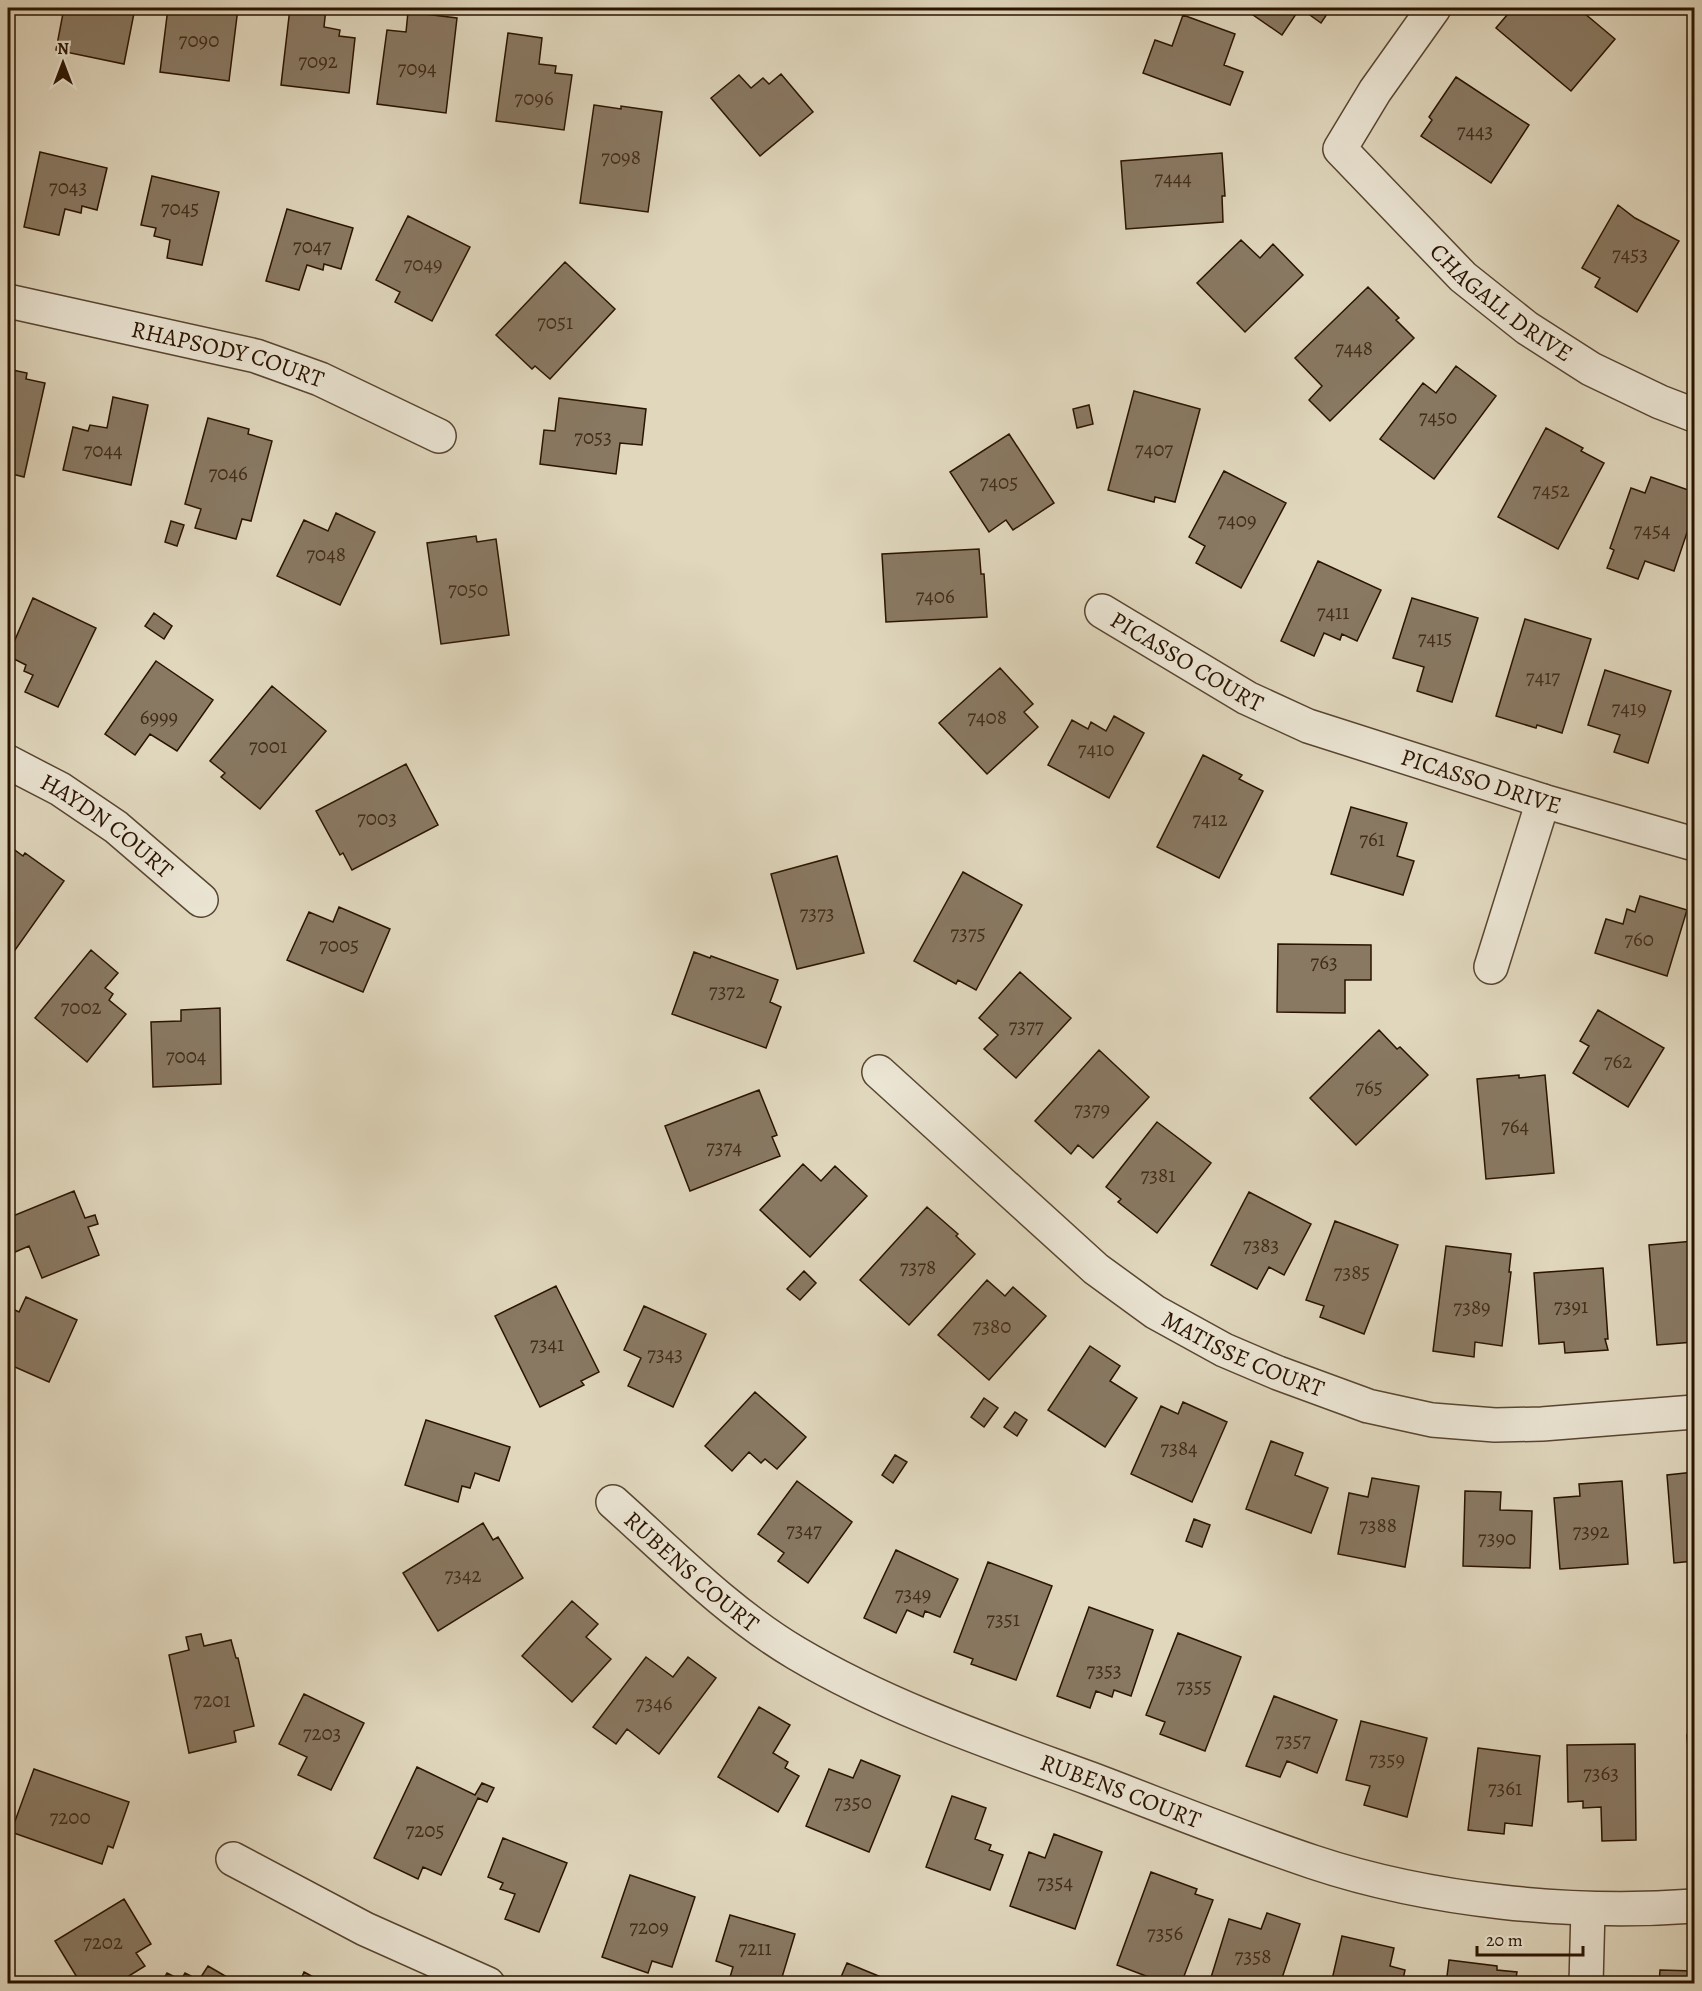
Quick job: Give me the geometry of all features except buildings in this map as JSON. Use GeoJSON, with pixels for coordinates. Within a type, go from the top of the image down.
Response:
{"type":"FeatureCollection","features":[{"type":"Feature","properties":{"kind":"street","name":"CHAGALL DRIVE"},"geometry":{"type":"LineString","coordinates":[[1434,8],[1375,91],[1340,149],[1463,277],[1527,328],[1591,369],[1660,402],[1695,415]]}},
{"type":"Feature","properties":{"kind":"street","name":"RHAPSODY COURT"},"geometry":{"type":"LineString","coordinates":[[8,301],[256,356],[320,379],[439,436]]}},
{"type":"Feature","properties":{"kind":"street","name":"PICASSO COURT"},"geometry":{"type":"LineString","coordinates":[[1102,611],[1247,698],[1273,710]]}},
{"type":"Feature","properties":{"kind":"street","name":"PICASSO DRIVE"},"geometry":{"type":"LineString","coordinates":[[1273,710],[1308,726],[1543,801],[1695,844]]}},
{"type":"Feature","properties":{"kind":"street","name":"HAYDN COURT"},"geometry":{"type":"LineString","coordinates":[[8,762],[60,789],[116,827],[201,900]]}},
{"type":"Feature","properties":{"kind":"street"},"geometry":{"type":"LineString","coordinates":[[1491,967],[1543,801]]}},
{"type":"Feature","properties":{"kind":"street","name":"MATISSE COURT"},"geometry":{"type":"LineString","coordinates":[[879,1072],[1096,1269],[1155,1312],[1224,1350],[1278,1373],[1368,1406],[1432,1420],[1495,1425],[1542,1424],[1695,1412]]}},
{"type":"Feature","properties":{"kind":"street","name":"RUBENS COURT"},"geometry":{"type":"LineString","coordinates":[[613,1502],[725,1602],[793,1652],[863,1690],[930,1719],[1315,1863],[1418,1889],[1493,1902],[1588,1909],[1695,1906]]}},
{"type":"Feature","properties":{"kind":"street"},"geometry":{"type":"LineString","coordinates":[[233,1859],[364,1929],[488,1983]]}},
{"type":"Feature","properties":{"kind":"street"},"geometry":{"type":"LineString","coordinates":[[1586,1983],[1588,1909]]}}]}
